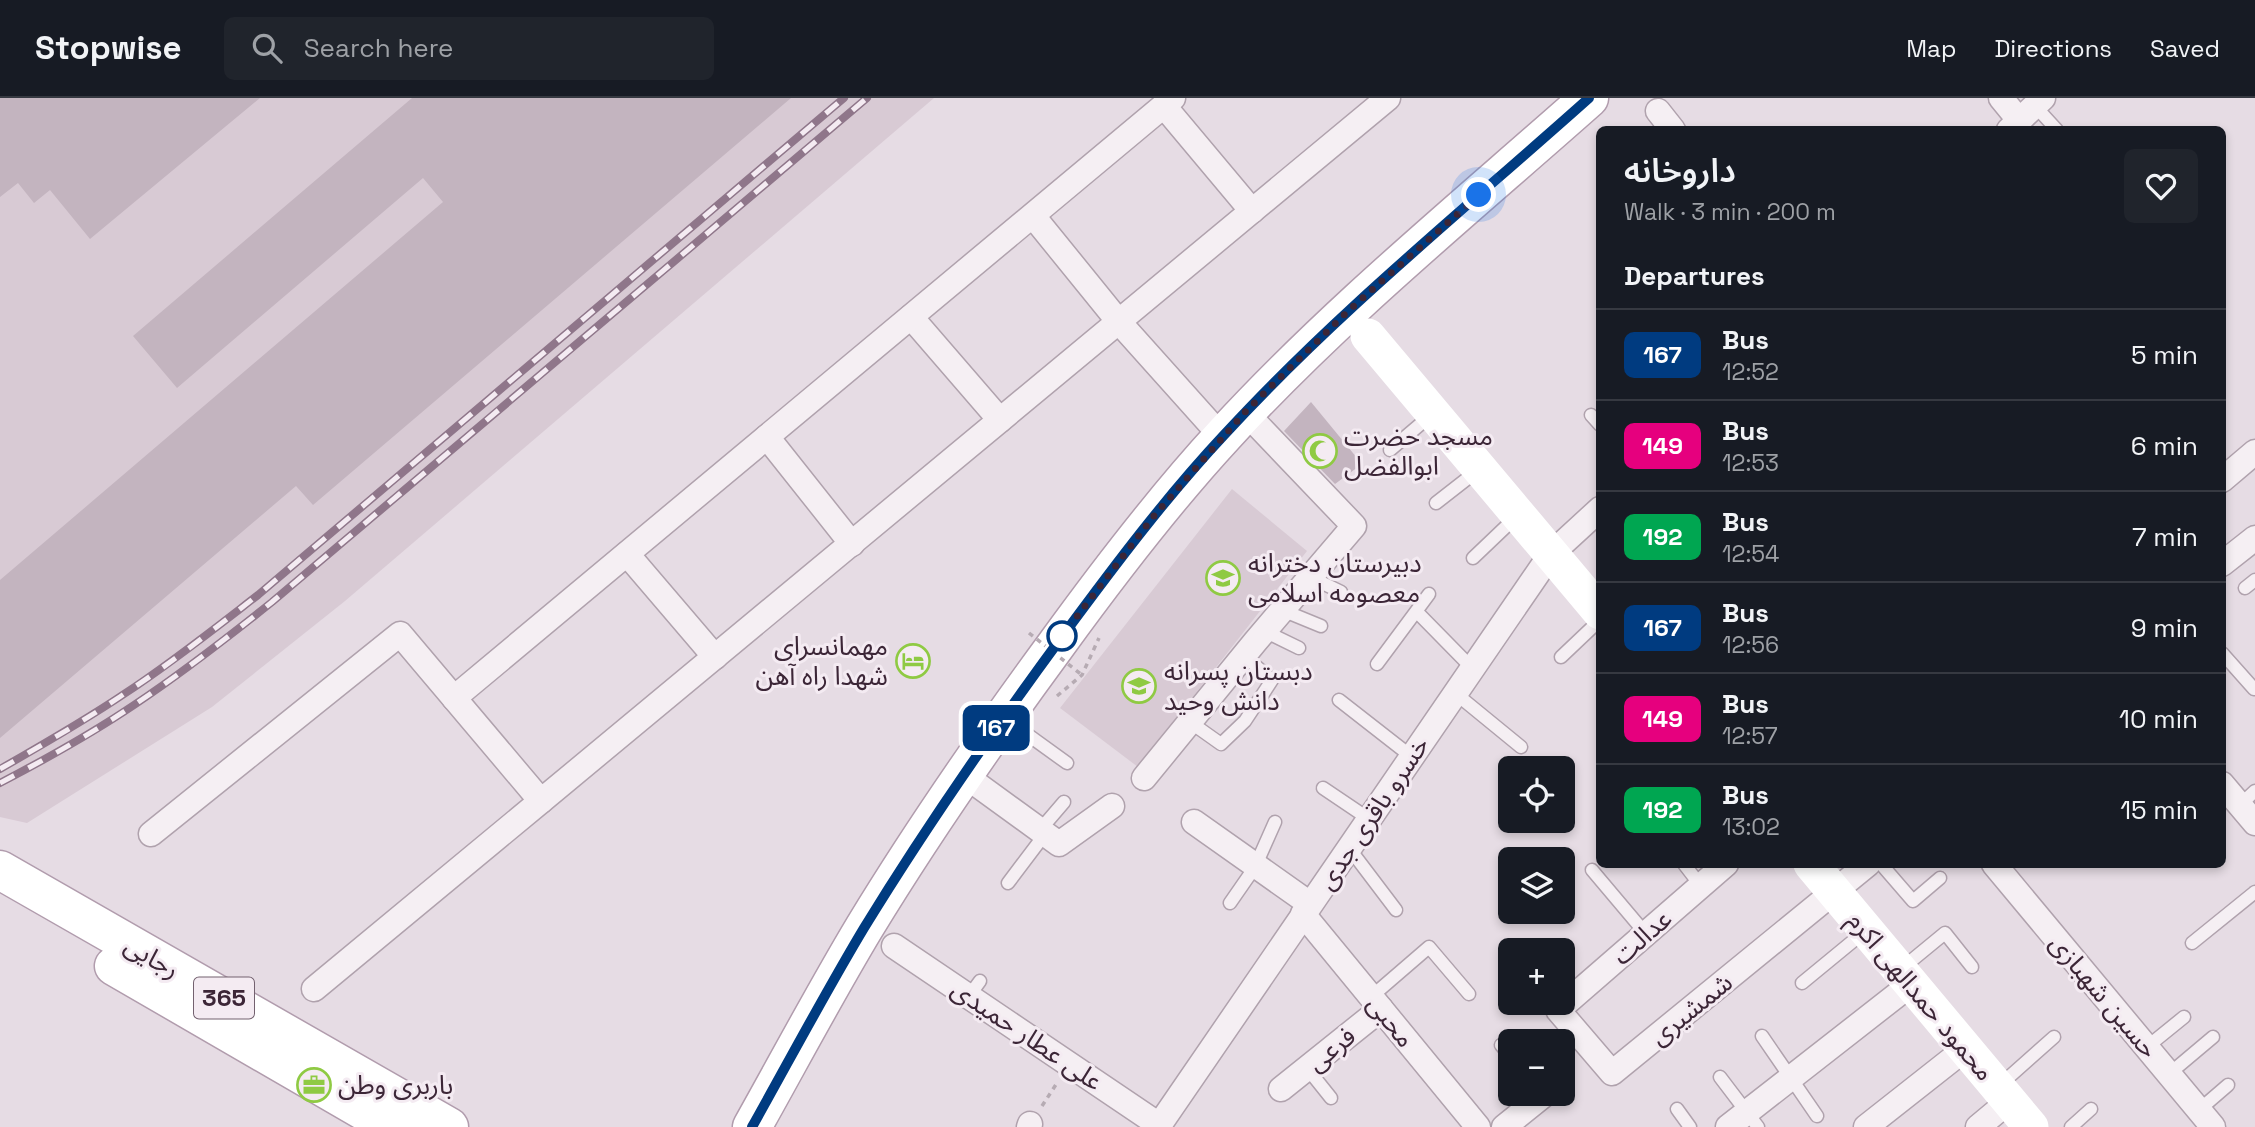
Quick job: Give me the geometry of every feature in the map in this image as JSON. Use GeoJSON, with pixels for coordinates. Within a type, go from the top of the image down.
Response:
{"type":"FeatureCollection","features":[{"type":"Feature","properties":{"kind":"main road"},"geometry":{"type":"LineString","coordinates":[[752,1127],[864,928],[964,775],[1003,717],[1153,517],[1233,425],[1347,312],[1589,98]]}},
{"type":"Feature","properties":{"kind":"main road","name":"رجایی"},"geometry":{"type":"LineString","coordinates":[[0,870],[449,1127]]}},
{"type":"Feature","properties":{"kind":"main road","name":"رجایی"},"geometry":{"type":"LineString","coordinates":[[0,900],[392,1127]]}},
{"type":"Feature","properties":{"kind":"street"},"geometry":{"type":"LineString","coordinates":[[2001,98],[2026,113]]}},
{"type":"Feature","properties":{"kind":"street"},"geometry":{"type":"LineString","coordinates":[[314,989],[1252,211],[1378,101]]}},
{"type":"Feature","properties":{"kind":"street"},"geometry":{"type":"LineString","coordinates":[[454,698],[1169,102],[1252,211]]}},
{"type":"Feature","properties":{"kind":"street"},"geometry":{"type":"LineString","coordinates":[[1033,216],[1119,322],[1233,425],[1353,526],[1144,778]]}},
{"type":"Feature","properties":{"kind":"street"},"geometry":{"type":"LineString","coordinates":[[911,317],[1000,420]]}},
{"type":"Feature","properties":{"kind":"street"},"geometry":{"type":"LineString","coordinates":[[1368,336],[1596,604]]}},
{"type":"Feature","properties":{"kind":"street"},"geometry":{"type":"LineString","coordinates":[[767,438],[852,544]]}},
{"type":"Feature","properties":{"kind":"street"},"geometry":{"type":"LineString","coordinates":[[2226,477],[2255,452]]}},
{"type":"Feature","properties":{"kind":"street","name":"خسرو باقری جدی"},"geometry":{"type":"LineString","coordinates":[[1158,1126],[1551,554],[1596,513]]}},
{"type":"Feature","properties":{"kind":"street"},"geometry":{"type":"LineString","coordinates":[[2226,561],[2255,538]]}},
{"type":"Feature","properties":{"kind":"street"},"geometry":{"type":"LineString","coordinates":[[627,554],[715,657]]}},
{"type":"Feature","properties":{"kind":"street"},"geometry":{"type":"LineString","coordinates":[[150,834],[400,635],[541,801]]}},
{"type":"Feature","properties":{"kind":"street"},"geometry":{"type":"LineString","coordinates":[[964,775],[1048,836],[1112,806]]}},
{"type":"Feature","properties":{"kind":"street"},"geometry":{"type":"LineString","coordinates":[[2226,787],[2250,806]]}},
{"type":"Feature","properties":{"kind":"street","name":"محبی"},"geometry":{"type":"LineString","coordinates":[[1194,822],[1307,909],[1376,1003],[1478,1127]]}},
{"type":"Feature","properties":{"kind":"street","name":"عدالت"},"geometry":{"type":"LineString","coordinates":[[1575,990],[1646,934],[1721,868]]}},
{"type":"Feature","properties":{"kind":"street","name":"محمود حمدالهی اکرم"},"geometry":{"type":"LineString","coordinates":[[1814,868],[2012,1105]]}},
{"type":"Feature","properties":{"kind":"street"},"geometry":{"type":"LineString","coordinates":[[1835,893],[1863,868]]}},
{"type":"Feature","properties":{"kind":"street","name":"حسین شهبازی"},"geometry":{"type":"LineString","coordinates":[[1997,868],[2206,1119]]}},
{"type":"Feature","properties":{"kind":"street","name":"شمشیری"},"geometry":{"type":"LineString","coordinates":[[1563,1015],[1612,1073],[1835,893]]}},
{"type":"Feature","properties":{"kind":"street","name":"علی عطار حمیدی"},"geometry":{"type":"LineString","coordinates":[[894,946],[974,988],[1069,1064],[1158,1126]]}},
{"type":"Feature","properties":{"kind":"street"},"geometry":{"type":"LineString","coordinates":[[1744,1122],[1905,977]]}},
{"type":"Feature","properties":{"kind":"street","name":"فرعی"},"geometry":{"type":"LineString","coordinates":[[1281,1089],[1376,1003]]}},
{"type":"Feature","properties":{"kind":"street"},"geometry":{"type":"LineString","coordinates":[[1866,1127],[1965,1049]]}},
{"type":"Feature","properties":{"kind":"street"},"geometry":{"type":"LineString","coordinates":[[1978,1127],[2012,1105]]}},
{"type":"Feature","properties":{"kind":"street"},"geometry":{"type":"LineString","coordinates":[[1504,1127],[1529,1106]]}},
{"type":"Feature","properties":{"kind":"lane"},"geometry":{"type":"LineString","coordinates":[[2026,113],[2050,126]]}},
{"type":"Feature","properties":{"kind":"lane"},"geometry":{"type":"LineString","coordinates":[[1390,450],[1433,413]]}},
{"type":"Feature","properties":{"kind":"lane"},"geometry":{"type":"LineString","coordinates":[[1436,503],[1480,469]]}},
{"type":"Feature","properties":{"kind":"lane"},"geometry":{"type":"LineString","coordinates":[[1473,558],[1518,515]]}},
{"type":"Feature","properties":{"kind":"lane"},"geometry":{"type":"LineString","coordinates":[[1310,577],[1341,593]]}},
{"type":"Feature","properties":{"kind":"lane"},"geometry":{"type":"LineString","coordinates":[[1377,664],[1429,594]]}},
{"type":"Feature","properties":{"kind":"lane"},"geometry":{"type":"LineString","coordinates":[[1561,657],[1596,606]]}},
{"type":"Feature","properties":{"kind":"lane"},"geometry":{"type":"LineString","coordinates":[[1282,610],[1321,626]]}},
{"type":"Feature","properties":{"kind":"lane"},"geometry":{"type":"LineString","coordinates":[[1417,612],[1472,668]]}},
{"type":"Feature","properties":{"kind":"lane"},"geometry":{"type":"LineString","coordinates":[[1264,631],[1299,648]]}},
{"type":"Feature","properties":{"kind":"lane"},"geometry":{"type":"LineString","coordinates":[[1190,722],[1221,744],[1245,721],[1272,680],[1244,656]]}},
{"type":"Feature","properties":{"kind":"lane"},"geometry":{"type":"LineString","coordinates":[[2226,658],[2254,689]]}},
{"type":"Feature","properties":{"kind":"lane"},"geometry":{"type":"LineString","coordinates":[[1455,693],[1521,747]]}},
{"type":"Feature","properties":{"kind":"lane"},"geometry":{"type":"LineString","coordinates":[[1339,700],[1412,757]]}},
{"type":"Feature","properties":{"kind":"lane"},"geometry":{"type":"LineString","coordinates":[[1003,717],[1068,763]]}},
{"type":"Feature","properties":{"kind":"lane"},"geometry":{"type":"LineString","coordinates":[[1323,788],[1369,819]]}},
{"type":"Feature","properties":{"kind":"lane"},"geometry":{"type":"LineString","coordinates":[[1008,883],[1048,836],[1064,802]]}},
{"type":"Feature","properties":{"kind":"lane"},"geometry":{"type":"LineString","coordinates":[[1230,903],[1255,867],[1275,822]]}},
{"type":"Feature","properties":{"kind":"lane"},"geometry":{"type":"LineString","coordinates":[[1349,848],[1396,910]]}},
{"type":"Feature","properties":{"kind":"lane"},"geometry":{"type":"LineString","coordinates":[[1687,868],[1701,886]]}},
{"type":"Feature","properties":{"kind":"lane"},"geometry":{"type":"LineString","coordinates":[[1884,868],[1913,901],[1940,877]]}},
{"type":"Feature","properties":{"kind":"lane"},"geometry":{"type":"LineString","coordinates":[[1592,870],[1646,934]]}},
{"type":"Feature","properties":{"kind":"lane"},"geometry":{"type":"LineString","coordinates":[[2192,943],[2255,892]]}},
{"type":"Feature","properties":{"kind":"lane"},"geometry":{"type":"LineString","coordinates":[[1802,983],[1866,930]]}},
{"type":"Feature","properties":{"kind":"lane"},"geometry":{"type":"LineString","coordinates":[[1905,977],[1945,933],[1972,967]]}},
{"type":"Feature","properties":{"kind":"lane"},"geometry":{"type":"LineString","coordinates":[[1376,1003],[1429,947],[1469,994]]}},
{"type":"Feature","properties":{"kind":"lane"},"geometry":{"type":"LineString","coordinates":[[2147,1047],[2184,1017]]}},
{"type":"Feature","properties":{"kind":"lane"},"geometry":{"type":"LineString","coordinates":[[1762,1036],[1817,1116]]}},
{"type":"Feature","properties":{"kind":"lane"},"geometry":{"type":"LineString","coordinates":[[2012,1105],[2054,1037]]}},
{"type":"Feature","properties":{"kind":"lane"},"geometry":{"type":"LineString","coordinates":[[2169,1074],[2213,1037]]}},
{"type":"Feature","properties":{"kind":"lane"},"geometry":{"type":"LineString","coordinates":[[1307,1068],[1331,1098]]}},
{"type":"Feature","properties":{"kind":"lane"},"geometry":{"type":"LineString","coordinates":[[1720,1077],[1744,1122]]}},
{"type":"Feature","properties":{"kind":"lane"},"geometry":{"type":"LineString","coordinates":[[2206,1119],[2228,1085]]}},
{"type":"Feature","properties":{"kind":"lane"},"geometry":{"type":"LineString","coordinates":[[1677,1109],[1690,1127]]}},
{"type":"Feature","properties":{"kind":"lane"},"geometry":{"type":"LineString","coordinates":[[2071,1127],[2091,1109]]}},
{"type":"Feature","properties":{"kind":"path"},"geometry":{"type":"LineString","coordinates":[[1029,633],[1082,675]]}},
{"type":"Feature","properties":{"kind":"path"},"geometry":{"type":"LineString","coordinates":[[1057,696],[1082,675],[1099,638]]}},
{"type":"Feature","properties":{"kind":"path"},"geometry":{"type":"LineString","coordinates":[[1029,1126],[1069,1064]]}},
{"type":"Feature","properties":{"kind":"shaded area"},"geometry":{"type":"Polygon","coordinates":[[[0,98],[934,98],[345,601],[212,707],[27,823],[0,817],[0,98]]]}},
{"type":"Feature","properties":{"kind":"shaded area"},"geometry":{"type":"Polygon","coordinates":[[[1232,489],[1307,551],[1138,767],[1060,708],[1232,489]]]}},
{"type":"Feature","properties":{"kind":"building"},"geometry":{"type":"Polygon","coordinates":[[[0,98],[260,98],[90,239],[50,190],[34,203],[18,183],[0,197],[0,98]]]}},
{"type":"Feature","properties":{"kind":"building"},"geometry":{"type":"Polygon","coordinates":[[[412,98],[791,98],[313,505],[296,486],[0,738],[0,580],[443,202],[423,178],[177,388],[133,336],[412,98]]]}},
{"type":"Feature","properties":{"kind":"building","name":"مسجد حضرت ابوالفضل"},"geometry":{"type":"Polygon","coordinates":[[[1311,402],[1362,464],[1335,484],[1284,431],[1311,402]]]}},
{"type":"Feature","properties":{"kind":"railway"},"geometry":{"type":"LineString","coordinates":[[0,769],[141,683],[258,595],[844,98]]}},
{"type":"Feature","properties":{"kind":"railway"},"geometry":{"type":"LineString","coordinates":[[0,783],[118,716],[187,668],[272,602],[867,98]]}},
{"type":"Feature","properties":{"kind":"bus line","name":"167"},"geometry":{"type":"LineString","coordinates":[[752,1127],[864,928],[964,775],[1003,717],[1153,517],[1245,412],[1347,312],[1589,98]]}},
{"type":"Feature","properties":{"kind":"place","name":"مسجد حضرت ابوالفضل"},"geometry":{"type":"Point","coordinates":[1320,451]}},
{"type":"Feature","properties":{"kind":"place","name":"دبیرستان دخترانه معصومه اسلامی"},"geometry":{"type":"Point","coordinates":[1223,578]}},
{"type":"Feature","properties":{"kind":"place","name":"مهمانسرای شهدا راه آهن"},"geometry":{"type":"Point","coordinates":[913,661]}},
{"type":"Feature","properties":{"kind":"place","name":"دبستان پسرانه دانش وحید"},"geometry":{"type":"Point","coordinates":[1139,686]}},
{"type":"Feature","properties":{"kind":"place","name":"باربری وطن"},"geometry":{"type":"Point","coordinates":[314,1085]}},
{"type":"Feature","properties":{"kind":"route"},"geometry":{"type":"LineString","coordinates":[[1062,636],[1153,517],[1245,412],[1347,312],[1479,195]]}}]}
